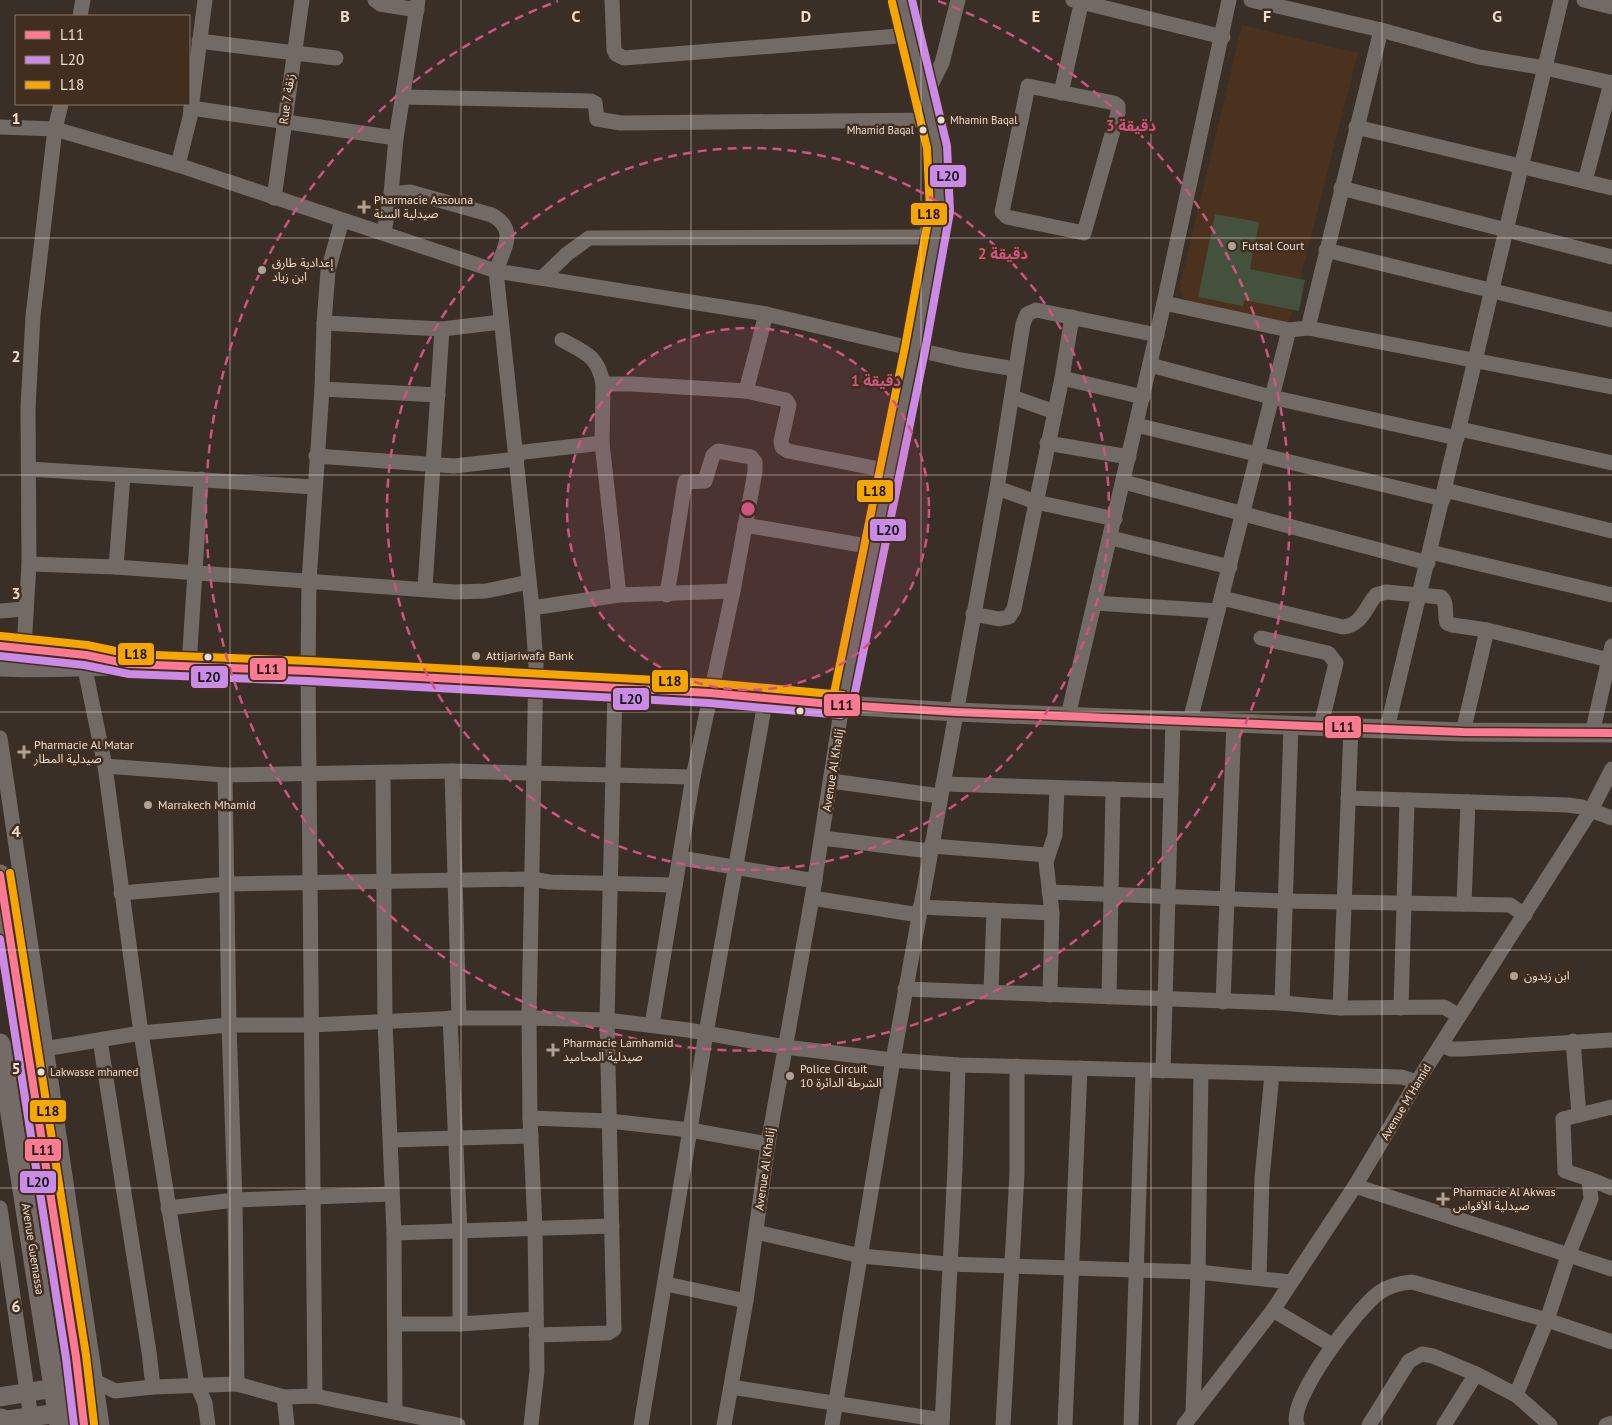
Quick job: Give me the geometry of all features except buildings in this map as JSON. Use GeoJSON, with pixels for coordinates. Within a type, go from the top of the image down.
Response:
{"type":"FeatureCollection","features":[{"type":"Feature","properties":{"kind":"main road","name":"Avenue Guemassa"},"geometry":{"type":"LineString","coordinates":[[0,875],[37,1050],[88,1383],[89,1413]]}},
{"type":"Feature","properties":{"kind":"main road","name":"Avenue Guemassa"},"geometry":{"type":"LineString","coordinates":[[0,1044],[59,1419]]}},
{"type":"Feature","properties":{"kind":"street"},"geometry":{"type":"LineString","coordinates":[[80,15],[82,0]]}},
{"type":"Feature","properties":{"kind":"street"},"geometry":{"type":"LineString","coordinates":[[178,165],[191,108],[205,0]]}},
{"type":"Feature","properties":{"kind":"street","name":"Rue 7 زنقة"},"geometry":{"type":"LineString","coordinates":[[274,198],[302,0]]}},
{"type":"Feature","properties":{"kind":"street"},"geometry":{"type":"LineString","coordinates":[[375,0],[380,4],[417,5],[396,138],[391,194],[384,232]]}},
{"type":"Feature","properties":{"kind":"street"},"geometry":{"type":"LineString","coordinates":[[612,0],[614,50],[616,54],[624,58],[910,35]]}},
{"type":"Feature","properties":{"kind":"street","name":"Avenue Al Khalij"},"geometry":{"type":"LineString","coordinates":[[724,1425],[746,1301],[768,1144],[812,898],[842,705],[915,349],[936,236],[940,181],[937,147],[902,0]]}},
{"type":"Feature","properties":{"kind":"street"},"geometry":{"type":"LineString","coordinates":[[924,90],[929,89],[942,63],[958,0]]}},
{"type":"Feature","properties":{"kind":"street"},"geometry":{"type":"LineString","coordinates":[[1068,716],[1124,482],[1223,37],[1229,0]]}},
{"type":"Feature","properties":{"kind":"street"},"geometry":{"type":"LineString","coordinates":[[1251,0],[1381,30],[1479,57],[1545,68],[1611,83],[1585,181]]}},
{"type":"Feature","properties":{"kind":"street"},"geometry":{"type":"LineString","coordinates":[[1387,729],[1421,594],[1561,0]]}},
{"type":"Feature","properties":{"kind":"street"},"geometry":{"type":"LineString","coordinates":[[1584,0],[1612,7]]}},
{"type":"Feature","properties":{"kind":"street"},"geometry":{"type":"LineString","coordinates":[[1061,94],[1079,1],[1223,37]]}},
{"type":"Feature","properties":{"kind":"street"},"geometry":{"type":"LineString","coordinates":[[1308,328],[1381,30]]}},
{"type":"Feature","properties":{"kind":"street"},"geometry":{"type":"LineString","coordinates":[[199,41],[336,58]]}},
{"type":"Feature","properties":{"kind":"street"},"geometry":{"type":"LineString","coordinates":[[1032,86],[1061,94],[1114,103],[1118,106],[1118,113],[1084,233],[1008,217],[1002,212],[1026,88],[1032,86]]}},
{"type":"Feature","properties":{"kind":"street"},"geometry":{"type":"LineString","coordinates":[[403,97],[591,101],[596,105],[597,119],[621,123],[931,120]]}},
{"type":"Feature","properties":{"kind":"street"},"geometry":{"type":"LineString","coordinates":[[24,648],[29,564],[28,407],[33,316],[55,129],[61,105]]}},
{"type":"Feature","properties":{"kind":"street"},"geometry":{"type":"LineString","coordinates":[[191,108],[284,120],[396,138]]}},
{"type":"Feature","properties":{"kind":"street"},"geometry":{"type":"LineString","coordinates":[[0,127],[55,129],[178,165],[274,198],[384,232],[496,271],[766,314],[915,349],[1015,369]]}},
{"type":"Feature","properties":{"kind":"street"},"geometry":{"type":"LineString","coordinates":[[1356,127],[1612,188]]}},
{"type":"Feature","properties":{"kind":"street"},"geometry":{"type":"LineString","coordinates":[[1341,188],[1612,257]]}},
{"type":"Feature","properties":{"kind":"street"},"geometry":{"type":"LineString","coordinates":[[391,194],[410,192],[492,215],[501,220],[507,228],[507,235],[496,271],[532,608],[535,684],[529,1018],[530,1118],[536,1228],[537,1371],[532,1425]]}},
{"type":"Feature","properties":{"kind":"street"},"geometry":{"type":"LineString","coordinates":[[315,1396],[308,671],[309,581],[328,271],[342,220]]}},
{"type":"Feature","properties":{"kind":"street"},"geometry":{"type":"LineString","coordinates":[[542,278],[567,254],[589,238],[936,236]]}},
{"type":"Feature","properties":{"kind":"street"},"geometry":{"type":"LineString","coordinates":[[1326,250],[1612,320]]}},
{"type":"Feature","properties":{"kind":"street"},"geometry":{"type":"LineString","coordinates":[[1164,303],[1289,330],[1308,328],[1612,387]]}},
{"type":"Feature","properties":{"kind":"street"},"geometry":{"type":"LineString","coordinates":[[832,1425],[905,989],[997,488],[1023,324],[1027,314],[1036,310],[1157,335]]}},
{"type":"Feature","properties":{"kind":"street"},"geometry":{"type":"LineString","coordinates":[[746,391],[766,314]]}},
{"type":"Feature","properties":{"kind":"street"},"geometry":{"type":"LineString","coordinates":[[973,614],[999,619],[1009,617],[1014,609],[1062,378],[1072,318]]}},
{"type":"Feature","properties":{"kind":"street"},"geometry":{"type":"LineString","coordinates":[[324,323],[442,329],[501,322]]}},
{"type":"Feature","properties":{"kind":"street"},"geometry":{"type":"LineString","coordinates":[[425,588],[442,329]]}},
{"type":"Feature","properties":{"kind":"street"},"geometry":{"type":"LineString","coordinates":[[1163,1071],[1171,791],[1181,721],[1220,604],[1289,330]]}},
{"type":"Feature","properties":{"kind":"street"},"geometry":{"type":"LineString","coordinates":[[562,340],[596,361],[600,369],[603,384],[602,443],[619,595]]}},
{"type":"Feature","properties":{"kind":"street"},"geometry":{"type":"LineString","coordinates":[[1150,365],[1272,397],[1612,464]]}},
{"type":"Feature","properties":{"kind":"street"},"geometry":{"type":"LineString","coordinates":[[1062,378],[1143,397]]}},
{"type":"Feature","properties":{"kind":"street"},"geometry":{"type":"LineString","coordinates":[[603,384],[746,391],[786,400],[789,405],[781,441],[782,447],[788,450],[890,471]]}},
{"type":"Feature","properties":{"kind":"street"},"geometry":{"type":"LineString","coordinates":[[322,389],[438,395]]}},
{"type":"Feature","properties":{"kind":"street"},"geometry":{"type":"LineString","coordinates":[[1012,397],[1055,412]]}},
{"type":"Feature","properties":{"kind":"street"},"geometry":{"type":"LineString","coordinates":[[1136,425],[1257,455],[1612,531]]}},
{"type":"Feature","properties":{"kind":"street"},"geometry":{"type":"LineString","coordinates":[[316,456],[454,466],[602,443]]}},
{"type":"Feature","properties":{"kind":"street"},"geometry":{"type":"LineString","coordinates":[[1048,443],[1129,457]]}},
{"type":"Feature","properties":{"kind":"street"},"geometry":{"type":"LineString","coordinates":[[652,1025],[693,777],[745,525],[754,462],[751,457],[718,451],[713,455],[705,481],[688,480],[685,483],[668,595]]}},
{"type":"Feature","properties":{"kind":"street"},"geometry":{"type":"LineString","coordinates":[[29,468],[315,488]]}},
{"type":"Feature","properties":{"kind":"street"},"geometry":{"type":"LineString","coordinates":[[116,567],[123,476]]}},
{"type":"Feature","properties":{"kind":"street"},"geometry":{"type":"LineString","coordinates":[[189,665],[201,479]]}},
{"type":"Feature","properties":{"kind":"street"},"geometry":{"type":"LineString","coordinates":[[1124,482],[1429,557],[1612,595]]}},
{"type":"Feature","properties":{"kind":"street"},"geometry":{"type":"LineString","coordinates":[[997,488],[1036,502],[1115,519]]}},
{"type":"Feature","properties":{"kind":"street"},"geometry":{"type":"LineString","coordinates":[[745,525],[873,547]]}},
{"type":"Feature","properties":{"kind":"street"},"geometry":{"type":"LineString","coordinates":[[1111,538],[1230,567]]}},
{"type":"Feature","properties":{"kind":"street"},"geometry":{"type":"LineString","coordinates":[[29,564],[116,567],[425,588],[455,592],[486,591],[529,582]]}},
{"type":"Feature","properties":{"kind":"street"},"geometry":{"type":"LineString","coordinates":[[532,608],[619,595],[668,595],[732,591]]}},
{"type":"Feature","properties":{"kind":"street"},"geometry":{"type":"LineString","coordinates":[[1095,603],[1220,604],[1343,627],[1352,626],[1359,621],[1376,595],[1386,592],[1441,597],[1444,600],[1447,622],[1452,625],[1610,653],[1592,734]]}},
{"type":"Feature","properties":{"kind":"street"},"geometry":{"type":"LineString","coordinates":[[0,611],[25,609]]}},
{"type":"Feature","properties":{"kind":"street"},"geometry":{"type":"LineString","coordinates":[[1463,732],[1487,630]]}},
{"type":"Feature","properties":{"kind":"street"},"geometry":{"type":"LineString","coordinates":[[1261,638],[1328,653],[1336,663],[1321,725]]}},
{"type":"Feature","properties":{"kind":"street"},"geometry":{"type":"LineString","coordinates":[[0,646],[86,654],[129,664]]}},
{"type":"Feature","properties":{"kind":"street"},"geometry":{"type":"LineString","coordinates":[[0,667],[85,669],[129,664],[189,665],[710,693],[842,705],[956,712],[1463,732],[1612,733]]}},
{"type":"Feature","properties":{"kind":"street"},"geometry":{"type":"LineString","coordinates":[[85,669],[105,766],[141,1033],[196,1385],[205,1403],[208,1425]]}},
{"type":"Feature","properties":{"kind":"street"},"geometry":{"type":"LineString","coordinates":[[536,1335],[608,1333],[614,1329],[608,1020],[615,688]]}},
{"type":"Feature","properties":{"kind":"street"},"geometry":{"type":"LineString","coordinates":[[641,1425],[666,1284],[706,1033],[766,697]]}},
{"type":"Feature","properties":{"kind":"street"},"geometry":{"type":"LineString","coordinates":[[1223,1002],[1234,723]]}},
{"type":"Feature","properties":{"kind":"street"},"geometry":{"type":"LineString","coordinates":[[1282,1003],[1291,725]]}},
{"type":"Feature","properties":{"kind":"street"},"geometry":{"type":"LineString","coordinates":[[1340,1008],[1350,728]]}},
{"type":"Feature","properties":{"kind":"street"},"geometry":{"type":"LineString","coordinates":[[0,738],[37,1050],[141,1033],[229,1025],[312,1025],[454,1018],[529,1018],[608,1020],[893,1060],[958,1065],[1402,1077],[1417,1082]]}},
{"type":"Feature","properties":{"kind":"street"},"geometry":{"type":"LineString","coordinates":[[105,766],[225,775],[452,771],[693,777]]}},
{"type":"Feature","properties":{"kind":"street","name":"Avenue M'Hamid"},"geometry":{"type":"LineString","coordinates":[[1184,1425],[1273,1310],[1356,1186],[1417,1082],[1591,810],[1612,769]]}},
{"type":"Feature","properties":{"kind":"street"},"geometry":{"type":"LineString","coordinates":[[452,771],[456,879],[454,1138],[460,1232],[460,1324]]}},
{"type":"Feature","properties":{"kind":"street"},"geometry":{"type":"LineString","coordinates":[[383,773],[386,1021],[396,1324],[395,1412]]}},
{"type":"Feature","properties":{"kind":"street"},"geometry":{"type":"LineString","coordinates":[[225,775],[229,1025],[235,1200],[237,1384]]}},
{"type":"Feature","properties":{"kind":"street"},"geometry":{"type":"LineString","coordinates":[[831,781],[941,790],[1057,788],[1171,791]]}},
{"type":"Feature","properties":{"kind":"street"},"geometry":{"type":"LineString","coordinates":[[1050,995],[1052,913],[1048,892],[1047,855],[1055,835],[1057,788]]}},
{"type":"Feature","properties":{"kind":"street"},"geometry":{"type":"LineString","coordinates":[[1109,998],[1113,789]]}},
{"type":"Feature","properties":{"kind":"street"},"geometry":{"type":"LineString","coordinates":[[1348,798],[1568,805],[1591,810],[1612,818]]}},
{"type":"Feature","properties":{"kind":"street"},"geometry":{"type":"LineString","coordinates":[[1401,1008],[1407,800]]}},
{"type":"Feature","properties":{"kind":"street"},"geometry":{"type":"LineString","coordinates":[[1464,904],[1468,802]]}},
{"type":"Feature","properties":{"kind":"street"},"geometry":{"type":"LineString","coordinates":[[822,838],[931,848],[1047,855]]}},
{"type":"Feature","properties":{"kind":"street"},"geometry":{"type":"LineString","coordinates":[[680,858],[814,881]]}},
{"type":"Feature","properties":{"kind":"street"},"geometry":{"type":"LineString","coordinates":[[122,893],[228,884],[310,884],[456,879],[532,878],[549,882],[675,885]]}},
{"type":"Feature","properties":{"kind":"street"},"geometry":{"type":"LineString","coordinates":[[1048,892],[1169,895],[1285,901],[1510,905],[1525,915]]}},
{"type":"Feature","properties":{"kind":"street"},"geometry":{"type":"LineString","coordinates":[[812,898],[920,911],[994,910],[1052,913]]}},
{"type":"Feature","properties":{"kind":"street"},"geometry":{"type":"LineString","coordinates":[[991,992],[994,910]]}},
{"type":"Feature","properties":{"kind":"street"},"geometry":{"type":"LineString","coordinates":[[905,989],[1282,1003],[1340,1008],[1444,1007],[1459,1016]]}},
{"type":"Feature","properties":{"kind":"street"},"geometry":{"type":"LineString","coordinates":[[100,1040],[153,1387]]}},
{"type":"Feature","properties":{"kind":"street"},"geometry":{"type":"LineString","coordinates":[[1441,1045],[1451,1049],[1462,1049],[1612,1040]]}},
{"type":"Feature","properties":{"kind":"street"},"geometry":{"type":"LineString","coordinates":[[1573,1041],[1579,1115]]}},
{"type":"Feature","properties":{"kind":"street"},"geometry":{"type":"LineString","coordinates":[[731,1387],[942,1423],[948,1264],[955,1168],[958,1065]]}},
{"type":"Feature","properties":{"kind":"street"},"geometry":{"type":"LineString","coordinates":[[1003,1425],[1017,1173],[1017,1066]]}},
{"type":"Feature","properties":{"kind":"street"},"geometry":{"type":"LineString","coordinates":[[1065,1425],[1080,1068]]}},
{"type":"Feature","properties":{"kind":"street"},"geometry":{"type":"LineString","coordinates":[[1131,1425],[1143,1070]]}},
{"type":"Feature","properties":{"kind":"street"},"geometry":{"type":"LineString","coordinates":[[1193,1412],[1198,1272],[1201,1072]]}},
{"type":"Feature","properties":{"kind":"street"},"geometry":{"type":"LineString","coordinates":[[1259,1277],[1262,1178],[1272,1074]]}},
{"type":"Feature","properties":{"kind":"street"},"geometry":{"type":"LineString","coordinates":[[1612,1107],[1563,1119],[1564,1171],[1612,1188]]}},
{"type":"Feature","properties":{"kind":"street"},"geometry":{"type":"LineString","coordinates":[[530,1118],[609,1121],[690,1130],[768,1144]]}},
{"type":"Feature","properties":{"kind":"street"},"geometry":{"type":"LineString","coordinates":[[391,1140],[531,1136]]}},
{"type":"Feature","properties":{"kind":"street"},"geometry":{"type":"LineString","coordinates":[[1516,1395],[1547,1320],[1569,1253],[1591,1199],[1589,1179]]}},
{"type":"Feature","properties":{"kind":"street"},"geometry":{"type":"LineString","coordinates":[[1356,1186],[1612,1268]]}},
{"type":"Feature","properties":{"kind":"street"},"geometry":{"type":"LineString","coordinates":[[168,1208],[235,1200],[392,1194]]}},
{"type":"Feature","properties":{"kind":"street"},"geometry":{"type":"LineString","coordinates":[[0,1208],[31,1421]]}},
{"type":"Feature","properties":{"kind":"street"},"geometry":{"type":"LineString","coordinates":[[394,1233],[612,1226]]}},
{"type":"Feature","properties":{"kind":"street"},"geometry":{"type":"LineString","coordinates":[[756,1232],[860,1256],[1012,1268],[1198,1272],[1292,1282]]}},
{"type":"Feature","properties":{"kind":"street"},"geometry":{"type":"LineString","coordinates":[[1297,1425],[1296,1410],[1332,1345],[1372,1298],[1390,1286],[1401,1283],[1412,1282],[1547,1320],[1612,1342]]}},
{"type":"Feature","properties":{"kind":"street"},"geometry":{"type":"LineString","coordinates":[[666,1284],[746,1301]]}},
{"type":"Feature","properties":{"kind":"street"},"geometry":{"type":"LineString","coordinates":[[1273,1310],[1332,1345]]}},
{"type":"Feature","properties":{"kind":"street"},"geometry":{"type":"LineString","coordinates":[[396,1324],[460,1324],[536,1319]]}},
{"type":"Feature","properties":{"kind":"street"},"geometry":{"type":"LineString","coordinates":[[1369,1425],[1408,1361],[1417,1355],[1428,1354],[1476,1374],[1516,1395],[1550,1425]]}},
{"type":"Feature","properties":{"kind":"street"},"geometry":{"type":"LineString","coordinates":[[1444,1425],[1476,1374]]}},
{"type":"Feature","properties":{"kind":"street"},"geometry":{"type":"LineString","coordinates":[[0,1397],[28,1391],[88,1383],[115,1391],[153,1387],[237,1384],[284,1397],[315,1396],[458,1425]]}},
{"type":"Feature","properties":{"kind":"street"},"geometry":{"type":"LineString","coordinates":[[0,1418],[31,1421],[59,1419],[89,1413],[115,1391]]}},
{"type":"Feature","properties":{"kind":"street"},"geometry":{"type":"LineString","coordinates":[[284,1397],[287,1425]]}},
{"type":"Feature","properties":{"kind":"street"},"geometry":{"type":"LineString","coordinates":[[89,1413],[102,1425]]}},
{"type":"Feature","properties":{"kind":"street"},"geometry":{"type":"LineString","coordinates":[[1606,1425],[1612,1423]]}},
{"type":"Feature","properties":{"kind":"shaded area"},"geometry":{"type":"Polygon","coordinates":[[[1242,25],[1358,53],[1288,326],[1187,303],[1179,290],[1242,25]]]}},
{"type":"Feature","properties":{"kind":"green space","name":"Futsal Court"},"geometry":{"type":"Polygon","coordinates":[[[1215,214],[1259,222],[1250,269],[1305,280],[1299,311],[1244,300],[1243,306],[1198,297],[1215,214]]]}},
{"type":"Feature","properties":{"kind":"transit line","name":"L20"},"geometry":{"type":"LineString","coordinates":[[852,707],[925,351],[950,212],[947,146],[912,0]]}},
{"type":"Feature","properties":{"kind":"transit line","name":"L18"},"geometry":{"type":"LineString","coordinates":[[832,703],[905,347],[930,210],[927,148],[892,2]]}},
{"type":"Feature","properties":{"kind":"transit line","name":"L18"},"geometry":{"type":"LineString","coordinates":[[1,636],[87,645],[130,654],[309,661],[711,683],[843,695]]}},
{"type":"Feature","properties":{"kind":"transit line","name":"L11"},"geometry":{"type":"LineString","coordinates":[[0,646],[86,655],[129,664],[308,671],[710,693],[842,705],[956,712],[1463,732],[1612,733]]}},
{"type":"Feature","properties":{"kind":"transit line","name":"L20"},"geometry":{"type":"LineString","coordinates":[[0,656],[84,665],[129,674],[308,681],[709,703],[841,715]]}},
{"type":"Feature","properties":{"kind":"transit line","name":"L18"},"geometry":{"type":"LineString","coordinates":[[10,873],[86,1355],[94,1424]]}},
{"type":"Feature","properties":{"kind":"transit line","name":"L11"},"geometry":{"type":"LineString","coordinates":[[0,875],[76,1357],[84,1425]]}},
{"type":"Feature","properties":{"kind":"transit line","name":"L20"},"geometry":{"type":"LineString","coordinates":[[0,939],[66,1358],[74,1425]]}},
{"type":"Feature","properties":{"kind":"place","name":"Mhamin Baqal"},"geometry":{"type":"Point","coordinates":[941,120]}},
{"type":"Feature","properties":{"kind":"place","name":"Mhamid Baqal"},"geometry":{"type":"Point","coordinates":[923,130]}},
{"type":"Feature","properties":{"kind":"place","name":"Pharmacie Assouna صيدلية السنة"},"geometry":{"type":"Point","coordinates":[364,207]}},
{"type":"Feature","properties":{"kind":"place","name":"Futsal Court"},"geometry":{"type":"Point","coordinates":[1232,246]}},
{"type":"Feature","properties":{"kind":"place","name":"إعدادية طارق ابن زياد"},"geometry":{"type":"Point","coordinates":[262,270]}},
{"type":"Feature","properties":{"kind":"place","name":"Attijariwafa Bank"},"geometry":{"type":"Point","coordinates":[476,656]}},
{"type":"Feature","properties":{"kind":"place","name":"Pharmacie Al Matar صيدلية المطار"},"geometry":{"type":"Point","coordinates":[24,752]}},
{"type":"Feature","properties":{"kind":"place","name":"Marrakech Mhamid"},"geometry":{"type":"Point","coordinates":[148,805]}},
{"type":"Feature","properties":{"kind":"place","name":"ابن زيدون"},"geometry":{"type":"Point","coordinates":[1514,976]}},
{"type":"Feature","properties":{"kind":"place","name":"Pharmacie Lamhamid صيدلية المحاميد"},"geometry":{"type":"Point","coordinates":[553,1050]}},
{"type":"Feature","properties":{"kind":"place","name":"Lakwasse mhamed"},"geometry":{"type":"Point","coordinates":[41,1072]}},
{"type":"Feature","properties":{"kind":"place","name":"Police Circuit 10 الشرطة الدائرة"},"geometry":{"type":"Point","coordinates":[790,1076]}},
{"type":"Feature","properties":{"kind":"place","name":"Pharmacie Al Akwas صيدلية الأقواس"},"geometry":{"type":"Point","coordinates":[1443,1199]}}]}
